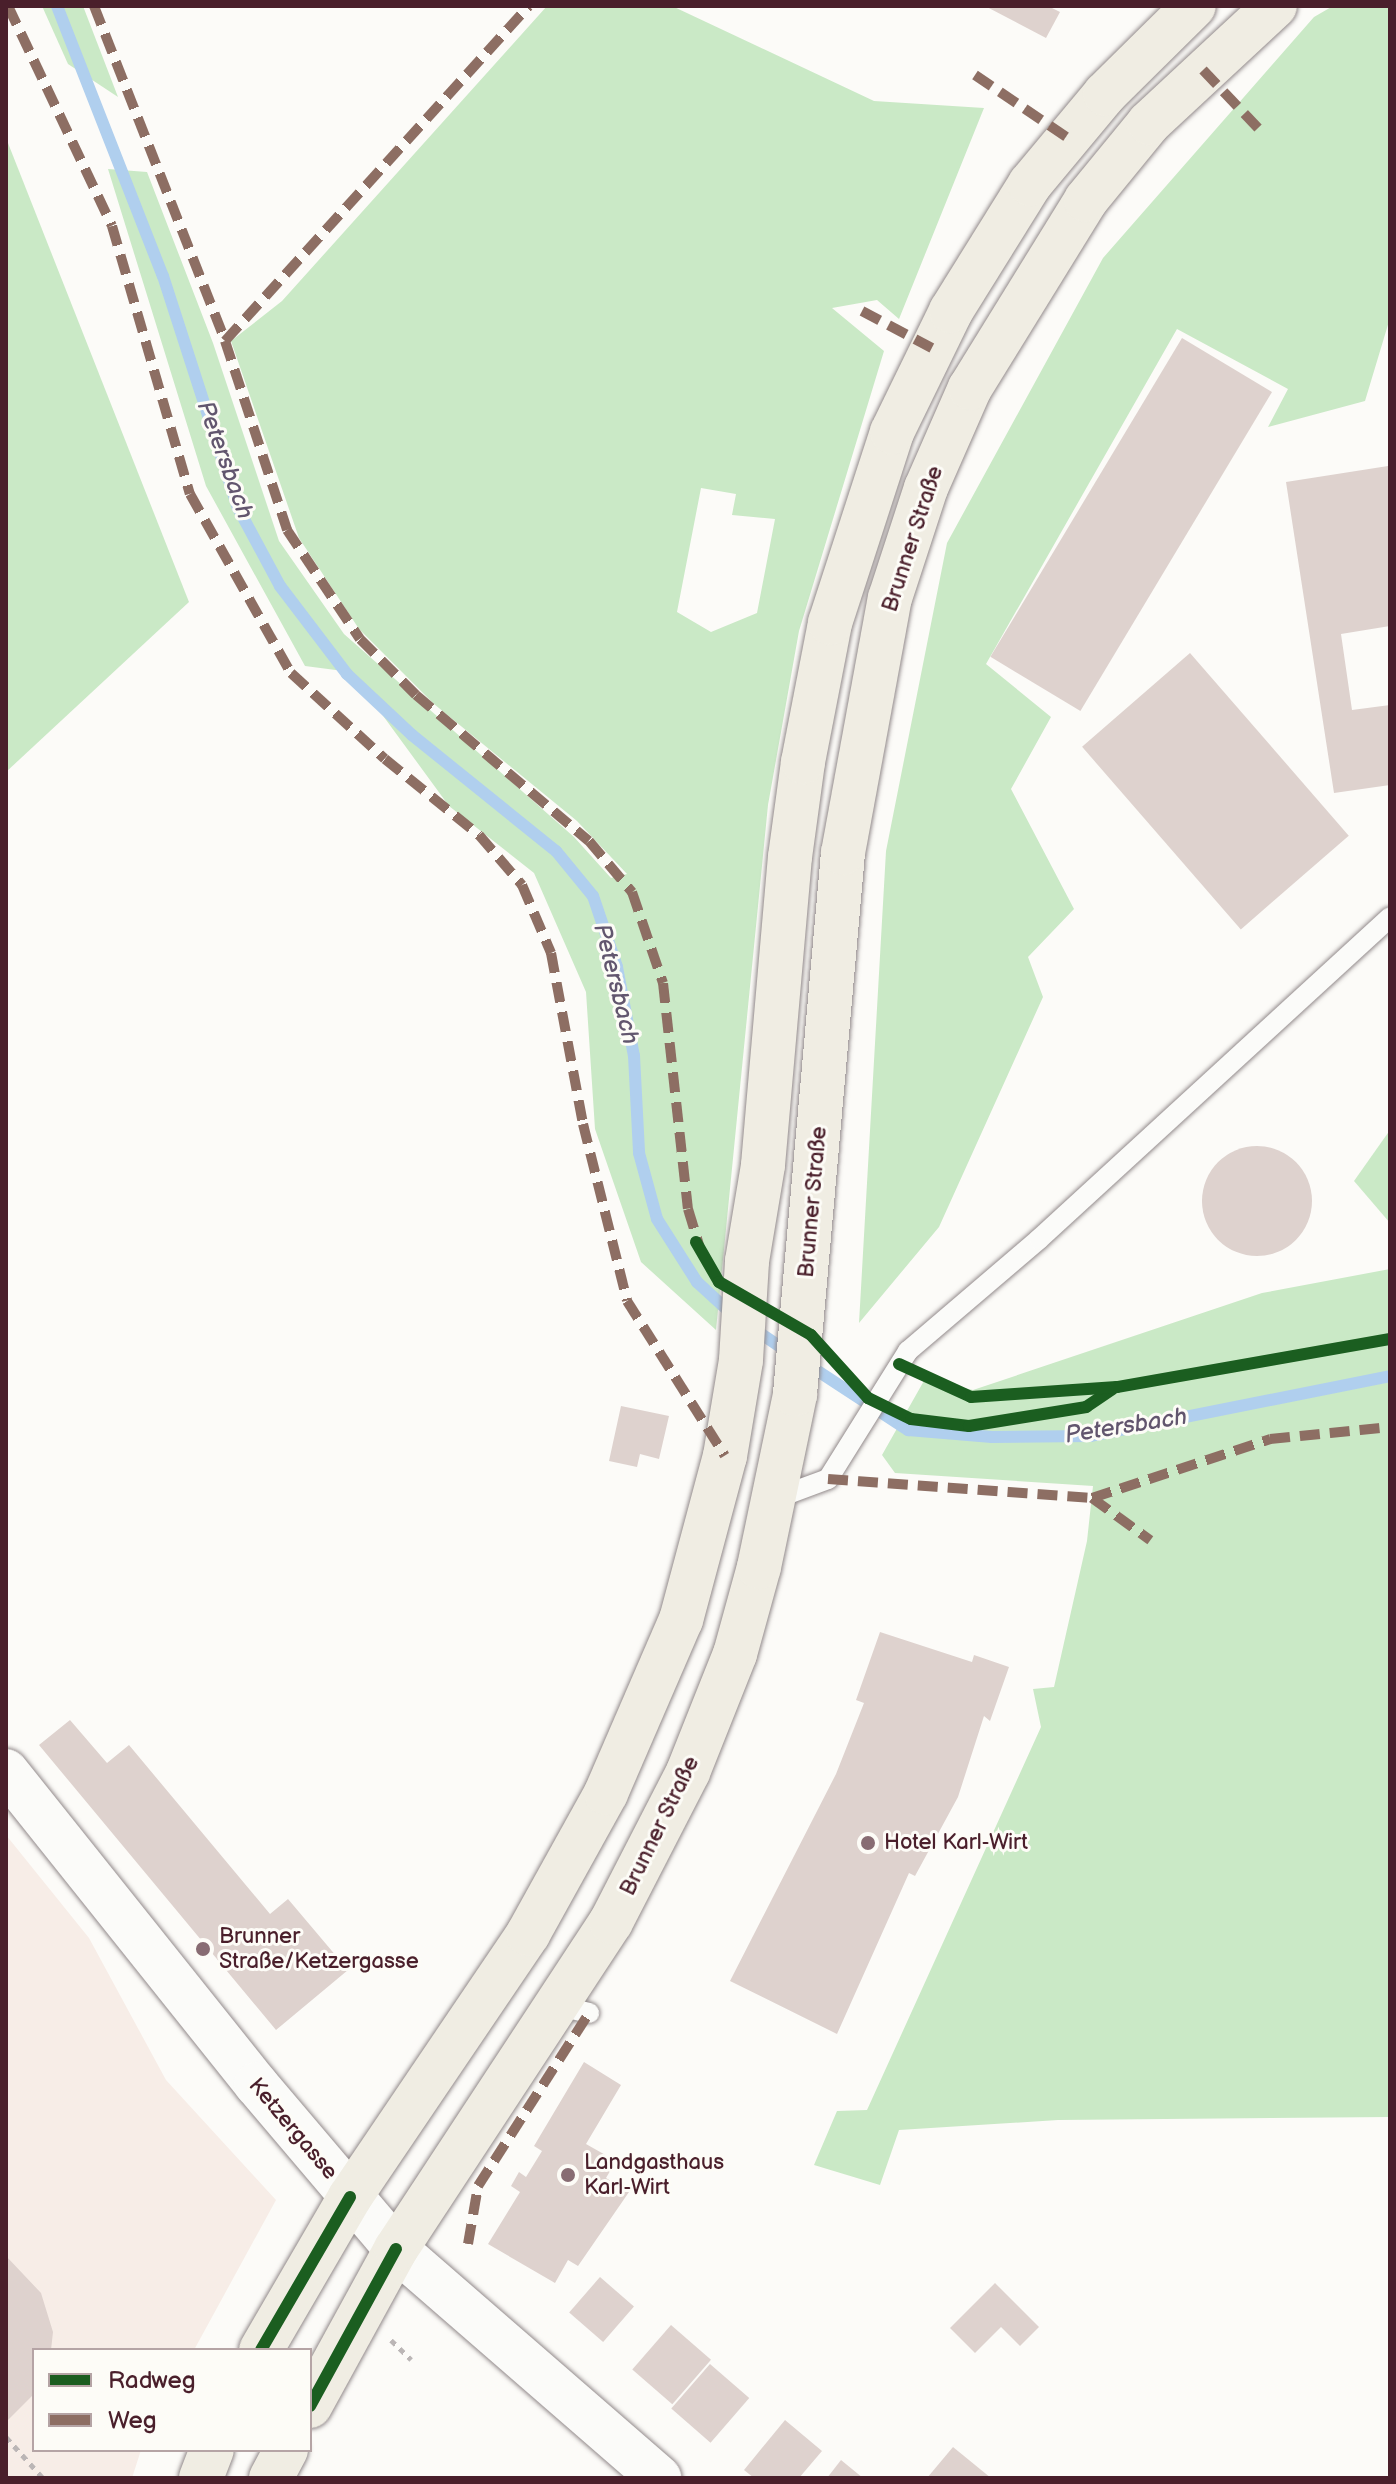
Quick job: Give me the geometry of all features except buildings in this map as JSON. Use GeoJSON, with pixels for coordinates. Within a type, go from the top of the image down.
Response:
{"type":"FeatureCollection","features":[{"type":"Feature","properties":{"kind":"main road"},"geometry":{"type":"LineString","coordinates":[[262,2348],[350,2197],[516,1954],[627,1749],[664,1667],[696,1571],[741,1360],[747,1261],[763,1165],[790,857],[803,762],[830,623],[892,432],[951,311],[1030,184],[1105,94],[1194,6]]}},
{"type":"Feature","properties":{"kind":"main road","name":"Brunner Straße"},"geometry":{"type":"LineString","coordinates":[[312,2402],[396,2249],[574,2010],[710,1721],[744,1623],[795,1394],[843,853],[890,598],[926,488],[970,388],[1086,200],[1149,123],[1275,6]]}},
{"type":"Feature","properties":{"kind":"main road","name":"Ketzergasse"},"geometry":{"type":"LineString","coordinates":[[6,1771],[350,2197],[396,2249],[659,2478]]}},
{"type":"Feature","properties":{"kind":"main road"},"geometry":{"type":"LineString","coordinates":[[201,2478],[211,2452]]}},
{"type":"Feature","properties":{"kind":"main road"},"geometry":{"type":"LineString","coordinates":[[271,2478],[285,2452]]}},
{"type":"Feature","properties":{"kind":"lane"},"geometry":{"type":"LineString","coordinates":[[774,1499],[828,1479],[855,1440],[899,1364],[1390,917]]}},
{"type":"Feature","properties":{"kind":"path"},"geometry":{"type":"LineString","coordinates":[[6,2437],[43,2478]]}},
{"type":"Feature","properties":{"kind":"shaded area"},"geometry":{"type":"Polygon","coordinates":[[[6,1835],[89,1938],[166,2080],[276,2200],[195,2348],[32,2348],[32,2452],[140,2452],[132,2478],[6,2478],[6,1835]]]}},
{"type":"Feature","properties":{"kind":"green space"},"geometry":{"type":"Polygon","coordinates":[[[42,6],[83,6],[118,97],[68,64],[42,6]]]}},
{"type":"Feature","properties":{"kind":"green space"},"geometry":{"type":"Polygon","coordinates":[[[547,6],[672,6],[874,101],[984,108],[899,319],[877,300],[832,308],[884,351],[799,631],[768,805],[716,1330],[641,1262],[595,1129],[586,992],[534,873],[449,806],[351,672],[305,666],[206,486],[108,169],[147,172],[213,343],[279,541],[344,634],[574,837],[611,878],[627,874],[577,821],[434,704],[359,629],[299,538],[231,341],[282,301],[547,6]],[[701,488],[677,612],[711,632],[757,613],[775,519],[732,515],[736,494],[701,488]]]}},
{"type":"Feature","properties":{"kind":"green space"},"geometry":{"type":"Polygon","coordinates":[[[1333,6],[1390,6],[1390,318],[1365,401],[1268,427],[1288,389],[1177,329],[986,664],[1051,717],[1011,789],[1074,909],[1028,957],[1043,997],[939,1227],[859,1323],[886,851],[947,543],[1103,258],[1314,17],[1333,6]]]}},
{"type":"Feature","properties":{"kind":"green space"},"geometry":{"type":"Polygon","coordinates":[[[6,138],[189,602],[6,772],[6,138]]]}},
{"type":"Feature","properties":{"kind":"green space"},"geometry":{"type":"Polygon","coordinates":[[[1390,1130],[1390,1223],[1354,1181],[1390,1130]]]}},
{"type":"Feature","properties":{"kind":"green space"},"geometry":{"type":"Polygon","coordinates":[[[1390,1269],[1390,2117],[1058,2120],[899,2130],[880,2185],[814,2165],[837,2111],[867,2110],[1041,1727],[1033,1689],[1054,1687],[1087,1541],[1093,1486],[895,1473],[882,1455],[925,1379],[973,1390],[1262,1293],[1390,1269]]]}},
{"type":"Feature","properties":{"kind":"waterway","name":"Petersbach"},"geometry":{"type":"LineString","coordinates":[[57,6],[163,276],[238,508],[280,586],[347,674],[412,735],[556,851],[593,896],[617,967],[634,1056],[639,1153],[657,1219],[697,1282],[735,1317]]}},
{"type":"Feature","properties":{"kind":"waterway","name":"Petersbach"},"geometry":{"type":"LineString","coordinates":[[754,1329],[788,1352]]}},
{"type":"Feature","properties":{"kind":"waterway","name":"Petersbach"},"geometry":{"type":"LineString","coordinates":[[807,1364],[908,1430],[992,1437],[1090,1436],[1390,1376]]}},
{"type":"Feature","properties":{"kind":"marked path"},"geometry":{"type":"LineString","coordinates":[[8,6],[112,226],[190,494],[291,673],[385,759],[479,835],[522,885],[551,953],[583,1124],[627,1301],[725,1456]]}},
{"type":"Feature","properties":{"kind":"marked path"},"geometry":{"type":"LineString","coordinates":[[94,6],[225,341],[287,530],[360,639],[416,695],[589,841],[632,892],[663,983],[688,1209],[699,1246]]}},
{"type":"Feature","properties":{"kind":"marked path"},"geometry":{"type":"LineString","coordinates":[[225,341],[529,6]]}},
{"type":"Feature","properties":{"kind":"marked path"},"geometry":{"type":"LineString","coordinates":[[1203,70],[1260,130]]}},
{"type":"Feature","properties":{"kind":"marked path"},"geometry":{"type":"LineString","coordinates":[[975,75],[1068,138]]}},
{"type":"Feature","properties":{"kind":"marked path"},"geometry":{"type":"LineString","coordinates":[[862,311],[932,348]]}},
{"type":"Feature","properties":{"kind":"marked path"},"geometry":{"type":"LineString","coordinates":[[1092,1498],[1270,1439],[1390,1427]]}},
{"type":"Feature","properties":{"kind":"marked path"},"geometry":{"type":"LineString","coordinates":[[828,1479],[1092,1498],[1150,1540]]}},
{"type":"Feature","properties":{"kind":"marked path"},"geometry":{"type":"LineString","coordinates":[[468,2244],[478,2186],[589,2013]]}},
{"type":"Feature","properties":{"kind":"cycle path"},"geometry":{"type":"LineString","coordinates":[[696,1242],[719,1282],[811,1335],[868,1398],[911,1419],[969,1426],[1086,1407],[1113,1389]]}},
{"type":"Feature","properties":{"kind":"cycle path"},"geometry":{"type":"LineString","coordinates":[[899,1364],[971,1397],[1117,1387],[1390,1339]]}},
{"type":"Feature","properties":{"kind":"cycle path"},"geometry":{"type":"LineString","coordinates":[[262,2348],[350,2197]]}},
{"type":"Feature","properties":{"kind":"cycle path"},"geometry":{"type":"LineString","coordinates":[[312,2402],[396,2249]]}},
{"type":"Feature","properties":{"kind":"place","name":"Hotel Karl-Wirt"},"geometry":{"type":"Point","coordinates":[868,1843]}},
{"type":"Feature","properties":{"kind":"place","name":"Brunner Straße/Ketzergasse"},"geometry":{"type":"Point","coordinates":[203,1949]}},
{"type":"Feature","properties":{"kind":"place","name":"Landgasthaus Karl-Wirt"},"geometry":{"type":"Point","coordinates":[568,2175]}}]}
